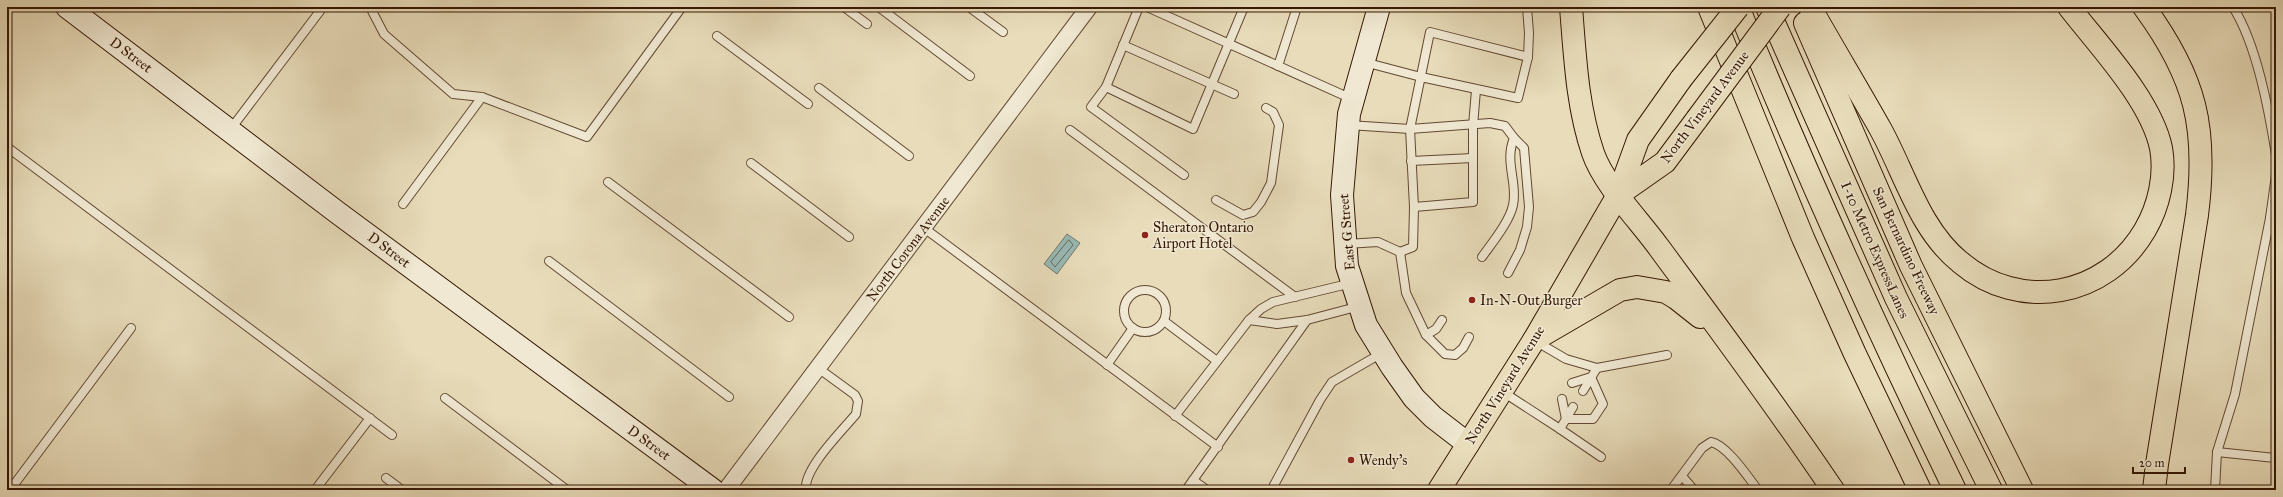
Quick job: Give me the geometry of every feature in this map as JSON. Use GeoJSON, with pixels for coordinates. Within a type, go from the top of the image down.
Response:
{"type":"FeatureCollection","features":[{"type":"Feature","properties":{"kind":"main road"},"geometry":{"type":"LineString","coordinates":[[1571,7],[1583,117],[1594,155],[1618,195],[1644,227],[1732,347],[1833,490]]}},
{"type":"Feature","properties":{"kind":"main road"},"geometry":{"type":"LineString","coordinates":[[1709,7],[1804,238],[1855,354],[1920,490]]}},
{"type":"Feature","properties":{"kind":"main road"},"geometry":{"type":"LineString","coordinates":[[1738,7],[1819,201],[1880,337],[1955,490]]}},
{"type":"Feature","properties":{"kind":"main road","name":"North Vineyard Avenue"},"geometry":{"type":"LineString","coordinates":[[1439,490],[1534,340],[1618,195],[1638,140],[1681,78],[1738,7]]}},
{"type":"Feature","properties":{"kind":"main road","name":"I-10 Metro ExpressLanes"},"geometry":{"type":"LineString","coordinates":[[1767,7],[1896,298],[1991,490]]}},
{"type":"Feature","properties":{"kind":"main road","name":"North Vineyard Avenue"},"geometry":{"type":"LineString","coordinates":[[1618,195],[1665,162],[1780,7]]}},
{"type":"Feature","properties":{"kind":"main road","name":"San Bernardino Freeway"},"geometry":{"type":"LineString","coordinates":[[1798,7],[1911,266],[2022,490]]}},
{"type":"Feature","properties":{"kind":"main road"},"geometry":{"type":"LineString","coordinates":[[1810,7],[1882,132],[1937,239],[1955,258],[1982,277],[2008,288],[2024,292],[2039,292],[2066,290],[2080,286],[2102,274],[2127,255],[2152,220],[2162,180],[2161,147],[2147,112],[2069,7]]}},
{"type":"Feature","properties":{"kind":"main road"},"geometry":{"type":"LineString","coordinates":[[2144,7],[2165,36],[2185,75],[2194,104],[2202,147],[2201,184],[2197,216],[2154,490]]}},
{"type":"Feature","properties":{"kind":"main road"},"geometry":{"type":"LineString","coordinates":[[1534,340],[1620,290],[1637,287],[1666,292],[1676,298],[1732,347]]}},
{"type":"Feature","properties":{"kind":"street","name":"North Corona Avenue"},"geometry":{"type":"LineString","coordinates":[[726,490],[1090,7]]}},
{"type":"Feature","properties":{"kind":"street","name":"East G Street"},"geometry":{"type":"LineString","coordinates":[[1379,7],[1353,99],[1348,125],[1342,195],[1347,266],[1366,325],[1414,398],[1433,417],[1468,444]]}},
{"type":"Feature","properties":{"kind":"street","name":"D Street"},"geometry":{"type":"LineString","coordinates":[[77,10],[230,130],[402,260],[713,490]]}},
{"type":"Feature","properties":{"kind":"lane"},"geometry":{"type":"LineString","coordinates":[[230,130],[323,7]]}},
{"type":"Feature","properties":{"kind":"lane"},"geometry":{"type":"LineString","coordinates":[[370,7],[384,34],[453,94],[482,97],[587,137],[682,7]]}},
{"type":"Feature","properties":{"kind":"lane"},"geometry":{"type":"LineString","coordinates":[[844,7],[868,24]]}},
{"type":"Feature","properties":{"kind":"lane"},"geometry":{"type":"LineString","coordinates":[[969,7],[1003,32]]}},
{"type":"Feature","properties":{"kind":"lane"},"geometry":{"type":"LineString","coordinates":[[1139,7],[1106,87],[1091,107],[1184,175]]}},
{"type":"Feature","properties":{"kind":"lane"},"geometry":{"type":"LineString","coordinates":[[1148,7],[1353,99]]}},
{"type":"Feature","properties":{"kind":"lane"},"geometry":{"type":"LineString","coordinates":[[1106,87],[1193,129],[1244,7]]}},
{"type":"Feature","properties":{"kind":"lane"},"geometry":{"type":"LineString","coordinates":[[1278,66],[1297,7]]}},
{"type":"Feature","properties":{"kind":"lane"},"geometry":{"type":"LineString","coordinates":[[1363,62],[1476,90],[1518,98],[1528,57],[1529,33],[1527,7]]}},
{"type":"Feature","properties":{"kind":"lane"},"geometry":{"type":"LineString","coordinates":[[2232,7],[2241,21],[2269,108],[2276,156]]}},
{"type":"Feature","properties":{"kind":"lane"},"geometry":{"type":"LineString","coordinates":[[880,8],[970,76]]}},
{"type":"Feature","properties":{"kind":"lane"},"geometry":{"type":"LineString","coordinates":[[1346,244],[1378,242],[1400,252],[1413,247],[1414,207],[1410,161],[1410,128],[1430,32],[1528,57]]}},
{"type":"Feature","properties":{"kind":"lane"},"geometry":{"type":"LineString","coordinates":[[717,36],[808,104]]}},
{"type":"Feature","properties":{"kind":"lane"},"geometry":{"type":"LineString","coordinates":[[1123,45],[1234,94]]}},
{"type":"Feature","properties":{"kind":"lane"},"geometry":{"type":"LineString","coordinates":[[819,88],[909,156]]}},
{"type":"Feature","properties":{"kind":"lane"},"geometry":{"type":"LineString","coordinates":[[1414,207],[1473,202],[1473,126],[1476,90]]}},
{"type":"Feature","properties":{"kind":"lane"},"geometry":{"type":"LineString","coordinates":[[403,204],[482,97]]}},
{"type":"Feature","properties":{"kind":"lane"},"geometry":{"type":"LineString","coordinates":[[1216,200],[1234,212],[1243,214],[1253,212],[1261,202],[1271,183],[1279,124],[1273,112],[1266,108]]}},
{"type":"Feature","properties":{"kind":"lane"},"geometry":{"type":"LineString","coordinates":[[1348,125],[1410,128],[1473,126],[1498,123],[1506,126],[1514,138],[1524,148],[1529,207],[1527,227],[1520,250],[1508,273]]}},
{"type":"Feature","properties":{"kind":"lane"},"geometry":{"type":"LineString","coordinates":[[1070,130],[1295,297]]}},
{"type":"Feature","properties":{"kind":"lane"},"geometry":{"type":"LineString","coordinates":[[1482,257],[1511,213],[1514,203],[1509,150],[1514,138]]}},
{"type":"Feature","properties":{"kind":"lane"},"geometry":{"type":"LineString","coordinates":[[7,147],[392,435]]}},
{"type":"Feature","properties":{"kind":"lane"},"geometry":{"type":"LineString","coordinates":[[1410,161],[1474,158]]}},
{"type":"Feature","properties":{"kind":"lane"},"geometry":{"type":"LineString","coordinates":[[751,163],[849,237]]}},
{"type":"Feature","properties":{"kind":"lane"},"geometry":{"type":"LineString","coordinates":[[2215,490],[2217,452],[2235,394],[2273,218],[2276,175]]}},
{"type":"Feature","properties":{"kind":"lane"},"geometry":{"type":"LineString","coordinates":[[608,182],[789,317]]}},
{"type":"Feature","properties":{"kind":"lane"},"geometry":{"type":"LineString","coordinates":[[924,228],[1218,447]]}},
{"type":"Feature","properties":{"kind":"lane"},"geometry":{"type":"LineString","coordinates":[[1400,252],[1406,293],[1426,334],[1437,348],[1445,354],[1456,355],[1463,348],[1469,337]]}},
{"type":"Feature","properties":{"kind":"lane"},"geometry":{"type":"LineString","coordinates":[[549,261],[729,397]]}},
{"type":"Feature","properties":{"kind":"lane"},"geometry":{"type":"LineString","coordinates":[[1175,416],[1249,320],[1261,309],[1273,302],[1353,283]]}},
{"type":"Feature","properties":{"kind":"lane"},"geometry":{"type":"LineString","coordinates":[[1142,290],[1155,292],[1164,301],[1166,308],[1164,321],[1160,327],[1147,332],[1133,328],[1128,323],[1124,310],[1130,297],[1142,290]]}},
{"type":"Feature","properties":{"kind":"lane"},"geometry":{"type":"LineString","coordinates":[[1249,320],[1277,324],[1307,320],[1360,306]]}},
{"type":"Feature","properties":{"kind":"lane"},"geometry":{"type":"LineString","coordinates":[[1186,490],[1307,320]]}},
{"type":"Feature","properties":{"kind":"lane"},"geometry":{"type":"LineString","coordinates":[[1426,334],[1436,329],[1442,320]]}},
{"type":"Feature","properties":{"kind":"lane"},"geometry":{"type":"LineString","coordinates":[[1164,321],[1217,362]]}},
{"type":"Feature","properties":{"kind":"lane"},"geometry":{"type":"LineString","coordinates":[[10,490],[131,328]]}},
{"type":"Feature","properties":{"kind":"lane"},"geometry":{"type":"LineString","coordinates":[[1107,365],[1133,328]]}},
{"type":"Feature","properties":{"kind":"lane"},"geometry":{"type":"LineString","coordinates":[[1534,340],[1566,358],[1597,368],[1667,355]]}},
{"type":"Feature","properties":{"kind":"lane"},"geometry":{"type":"LineString","coordinates":[[1278,490],[1274,484],[1320,400],[1332,382],[1383,352]]}},
{"type":"Feature","properties":{"kind":"lane"},"geometry":{"type":"LineString","coordinates":[[806,490],[805,482],[812,468],[856,414],[858,408],[855,395],[818,368]]}},
{"type":"Feature","properties":{"kind":"lane"},"geometry":{"type":"LineString","coordinates":[[1583,391],[1597,368]]}},
{"type":"Feature","properties":{"kind":"lane"},"geometry":{"type":"LineString","coordinates":[[1572,384],[1592,377]]}},
{"type":"Feature","properties":{"kind":"lane"},"geometry":{"type":"LineString","coordinates":[[1566,419],[1593,419],[1603,404],[1592,377]]}},
{"type":"Feature","properties":{"kind":"lane"},"geometry":{"type":"LineString","coordinates":[[1501,390],[1601,457]]}},
{"type":"Feature","properties":{"kind":"lane"},"geometry":{"type":"LineString","coordinates":[[445,398],[567,490]]}},
{"type":"Feature","properties":{"kind":"lane"},"geometry":{"type":"LineString","coordinates":[[1562,399],[1566,419]]}},
{"type":"Feature","properties":{"kind":"lane"},"geometry":{"type":"LineString","coordinates":[[1560,430],[1574,407]]}},
{"type":"Feature","properties":{"kind":"lane"},"geometry":{"type":"LineString","coordinates":[[315,490],[370,418]]}},
{"type":"Feature","properties":{"kind":"lane"},"geometry":{"type":"LineString","coordinates":[[1671,490],[1702,448],[1711,442],[1718,443],[1739,465],[1758,490]]}},
{"type":"Feature","properties":{"kind":"lane"},"geometry":{"type":"LineString","coordinates":[[2217,452],[2275,458]]}},
{"type":"Feature","properties":{"kind":"lane"},"geometry":{"type":"LineString","coordinates":[[1682,476],[1694,490]]}},
{"type":"Feature","properties":{"kind":"lane"},"geometry":{"type":"LineString","coordinates":[[386,478],[402,490]]}},
{"type":"Feature","properties":{"kind":"lane"},"geometry":{"type":"LineString","coordinates":[[1194,480],[1207,490]]}},
{"type":"Feature","properties":{"kind":"water"},"geometry":{"type":"Polygon","coordinates":[[[1067,234],[1080,243],[1057,274],[1044,264],[1067,234]]]}},
{"type":"Feature","properties":{"kind":"place","name":"Sheraton Ontario Airport Hotel"},"geometry":{"type":"Point","coordinates":[1145,235]}},
{"type":"Feature","properties":{"kind":"place","name":"In-N-Out Burger"},"geometry":{"type":"Point","coordinates":[1472,300]}},
{"type":"Feature","properties":{"kind":"place","name":"Wendy's"},"geometry":{"type":"Point","coordinates":[1351,460]}}]}
